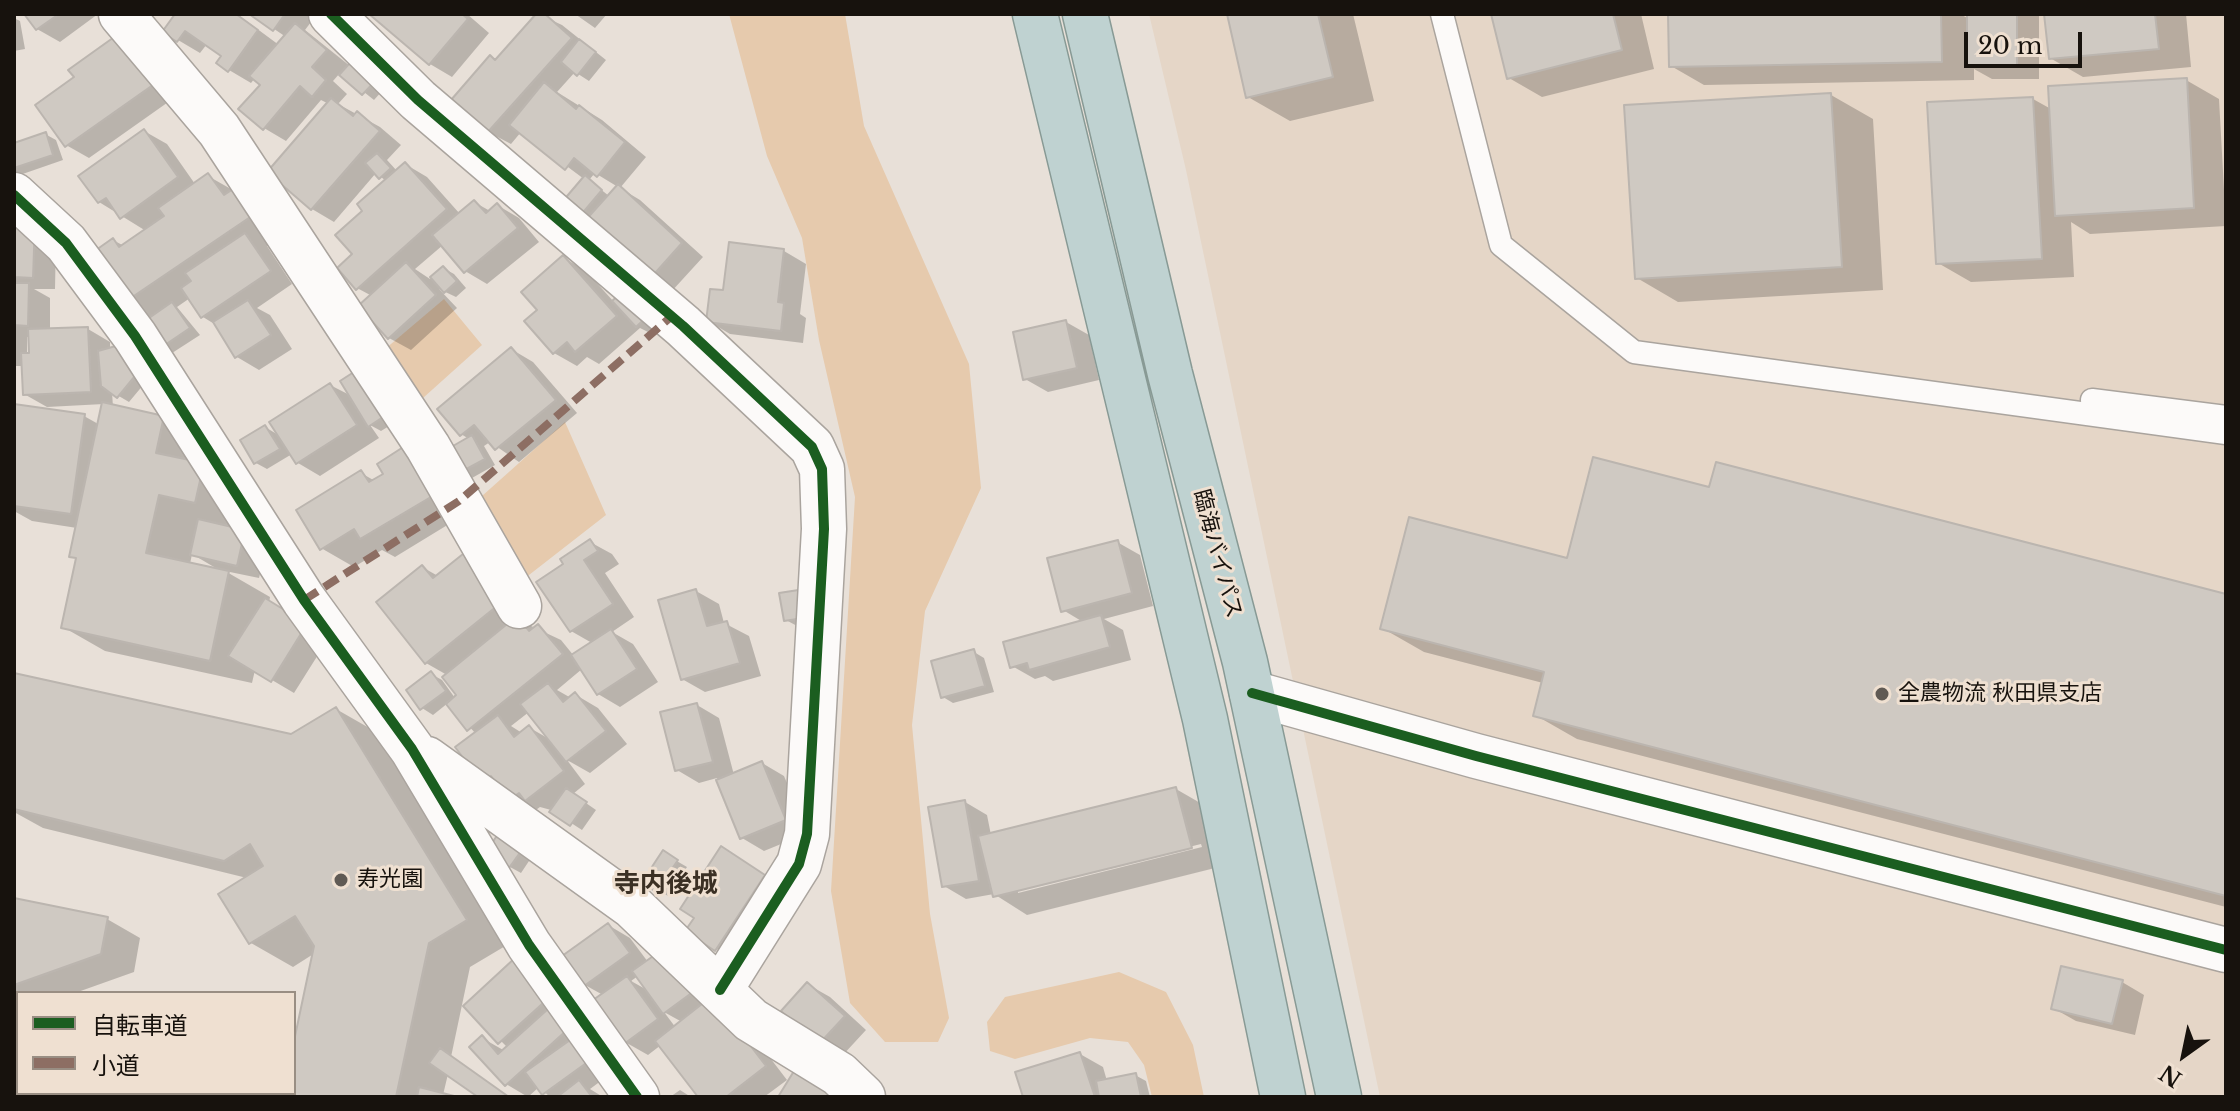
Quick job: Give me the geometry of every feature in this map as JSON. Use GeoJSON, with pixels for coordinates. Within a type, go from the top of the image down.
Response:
{"type":"FeatureCollection","features":[{"type":"Feature","properties":{"kind":"highway"},"geometry":{"type":"LineString","coordinates":[[1035,14],[1205,719],[1283,1097]]}},
{"type":"Feature","properties":{"kind":"highway","name":"臨海バイパス"},"geometry":{"type":"LineString","coordinates":[[1085,14],[1166,359],[1252,693],[1339,1097]]}},
{"type":"Feature","properties":{"kind":"street"},"geometry":{"type":"LineString","coordinates":[[121,14],[219,130],[428,447],[519,606]]}},
{"type":"Feature","properties":{"kind":"street"},"geometry":{"type":"LineString","coordinates":[[331,14],[418,100],[683,326],[812,447],[822,469],[824,529],[807,834],[799,864],[720,990]]}},
{"type":"Feature","properties":{"kind":"street"},"geometry":{"type":"LineString","coordinates":[[14,195],[66,243],[135,336],[304,600],[412,749],[529,945],[637,1097]]}},
{"type":"Feature","properties":{"kind":"street"},"geometry":{"type":"LineString","coordinates":[[1252,693],[1476,756],[2226,950]]}},
{"type":"Feature","properties":{"kind":"street"},"geometry":{"type":"LineString","coordinates":[[412,749],[633,907],[751,1020],[839,1074],[863,1097]]}},
{"type":"Feature","properties":{"kind":"lane"},"geometry":{"type":"LineString","coordinates":[[1442,14],[1501,245],[1634,352],[2226,433]]}},
{"type":"Feature","properties":{"kind":"lane"},"geometry":{"type":"LineString","coordinates":[[1457,14],[1513,244],[1642,343],[2226,417]]}},
{"type":"Feature","properties":{"kind":"shaded area"},"geometry":{"type":"Polygon","coordinates":[[[729,14],[845,14],[864,126],[969,364],[981,488],[925,611],[912,725],[930,914],[949,1018],[938,1042],[885,1042],[850,1003],[831,891],[855,497],[819,340],[802,238],[767,156],[729,14]]]}},
{"type":"Feature","properties":{"kind":"shaded area"},"geometry":{"type":"Polygon","coordinates":[[[1149,14],[2226,14],[2226,1097],[1380,1097],[1186,170],[1149,14]]]}},
{"type":"Feature","properties":{"kind":"shaded area"},"geometry":{"type":"Polygon","coordinates":[[[444,299],[482,345],[413,407],[378,355],[444,299]]]}},
{"type":"Feature","properties":{"kind":"shaded area"},"geometry":{"type":"Polygon","coordinates":[[[565,422],[606,515],[520,582],[478,519],[482,496],[565,422]]]}},
{"type":"Feature","properties":{"kind":"shaded area"},"geometry":{"type":"Polygon","coordinates":[[[1119,972],[1166,992],[1193,1045],[1204,1097],[1152,1097],[1144,1065],[1128,1042],[1090,1038],[1015,1059],[990,1051],[987,1022],[1005,997],[1119,972]]]}},
{"type":"Feature","properties":{"kind":"building"},"geometry":{"type":"Polygon","coordinates":[[[24,14],[59,14],[36,30],[24,14]]]}},
{"type":"Feature","properties":{"kind":"building"},"geometry":{"type":"Polygon","coordinates":[[[175,14],[236,14],[258,30],[228,72],[216,63],[221,56],[185,31],[177,42],[162,32],[175,14]]]}},
{"type":"Feature","properties":{"kind":"building"},"geometry":{"type":"Polygon","coordinates":[[[249,14],[285,14],[273,31],[249,14]]]}},
{"type":"Feature","properties":{"kind":"building"},"geometry":{"type":"Polygon","coordinates":[[[369,14],[462,14],[468,19],[429,65],[369,14]]]}},
{"type":"Feature","properties":{"kind":"building"},"geometry":{"type":"Polygon","coordinates":[[[536,14],[545,14],[572,38],[487,133],[451,100],[490,55],[495,60],[536,14]]]}},
{"type":"Feature","properties":{"kind":"building"},"geometry":{"type":"Polygon","coordinates":[[[1227,14],[1318,14],[1333,77],[1246,98],[1227,14]]]}},
{"type":"Feature","properties":{"kind":"building"},"geometry":{"type":"Polygon","coordinates":[[[1491,14],[1613,14],[1622,50],[1507,79],[1491,14]]]}},
{"type":"Feature","properties":{"kind":"building"},"geometry":{"type":"Polygon","coordinates":[[[1668,14],[1941,14],[1942,62],[1669,67],[1668,14]]]}},
{"type":"Feature","properties":{"kind":"building"},"geometry":{"type":"Polygon","coordinates":[[[1967,14],[2017,14],[2017,67],[1967,67],[1967,14]]]}},
{"type":"Feature","properties":{"kind":"building"},"geometry":{"type":"Polygon","coordinates":[[[2044,14],[2155,14],[2159,49],[2049,59],[2044,14]]]}},
{"type":"Feature","properties":{"kind":"building"},"geometry":{"type":"Polygon","coordinates":[[[295,23],[327,50],[312,67],[326,80],[312,97],[300,86],[263,130],[238,109],[260,85],[249,76],[295,23]]]}},
{"type":"Feature","properties":{"kind":"building"},"geometry":{"type":"Polygon","coordinates":[[[124,30],[160,80],[65,147],[35,105],[74,77],[68,70],[124,30]]]}},
{"type":"Feature","properties":{"kind":"building"},"geometry":{"type":"Polygon","coordinates":[[[579,39],[596,52],[577,76],[561,62],[579,39]]]}},
{"type":"Feature","properties":{"kind":"building"},"geometry":{"type":"Polygon","coordinates":[[[358,54],[381,75],[362,95],[339,75],[358,54]]]}},
{"type":"Feature","properties":{"kind":"building"},"geometry":{"type":"Polygon","coordinates":[[[2187,78],[2194,208],[2055,216],[2048,86],[2187,78]]]}},
{"type":"Feature","properties":{"kind":"building"},"geometry":{"type":"Polygon","coordinates":[[[544,82],[576,109],[579,105],[625,142],[597,177],[574,158],[565,170],[509,125],[544,82]]]}},
{"type":"Feature","properties":{"kind":"building"},"geometry":{"type":"Polygon","coordinates":[[[1831,93],[1842,267],[1635,279],[1624,105],[1831,93]]]}},
{"type":"Feature","properties":{"kind":"building"},"geometry":{"type":"Polygon","coordinates":[[[2033,97],[2042,259],[1936,264],[1927,102],[2033,97]]]}},
{"type":"Feature","properties":{"kind":"building"},"geometry":{"type":"Polygon","coordinates":[[[331,98],[353,116],[357,111],[380,131],[311,210],[267,172],[331,98]]]}},
{"type":"Feature","properties":{"kind":"building"},"geometry":{"type":"Polygon","coordinates":[[[144,129],[178,177],[120,219],[106,198],[98,203],[78,176],[144,129]]]}},
{"type":"Feature","properties":{"kind":"building"},"geometry":{"type":"Polygon","coordinates":[[[46,132],[53,155],[14,168],[14,143],[46,132]]]}},
{"type":"Feature","properties":{"kind":"building"},"geometry":{"type":"Polygon","coordinates":[[[377,153],[391,168],[379,179],[365,163],[377,153]]]}},
{"type":"Feature","properties":{"kind":"building"},"geometry":{"type":"Polygon","coordinates":[[[405,162],[447,209],[356,290],[337,268],[352,254],[335,235],[362,211],[357,204],[405,162]]]}},
{"type":"Feature","properties":{"kind":"building"},"geometry":{"type":"Polygon","coordinates":[[[208,173],[224,195],[247,180],[265,207],[122,304],[89,255],[113,238],[119,247],[164,216],[158,208],[208,173]]]}},
{"type":"Feature","properties":{"kind":"building"},"geometry":{"type":"Polygon","coordinates":[[[585,175],[602,190],[580,216],[562,202],[585,175]]]}},
{"type":"Feature","properties":{"kind":"building"},"geometry":{"type":"Polygon","coordinates":[[[618,184],[682,243],[648,281],[583,223],[618,184]]]}},
{"type":"Feature","properties":{"kind":"building"},"geometry":{"type":"Polygon","coordinates":[[[474,200],[486,213],[497,203],[518,228],[464,273],[432,235],[474,200]]]}},
{"type":"Feature","properties":{"kind":"building"},"geometry":{"type":"Polygon","coordinates":[[[14,222],[35,222],[33,278],[14,277],[14,222]]]}},
{"type":"Feature","properties":{"kind":"building"},"geometry":{"type":"Polygon","coordinates":[[[245,233],[271,271],[201,318],[181,288],[191,281],[185,273],[245,233]]]}},
{"type":"Feature","properties":{"kind":"building"},"geometry":{"type":"Polygon","coordinates":[[[729,242],[784,249],[778,302],[784,303],[781,331],[706,322],[710,289],[723,290],[729,242]]]}},
{"type":"Feature","properties":{"kind":"building"},"geometry":{"type":"Polygon","coordinates":[[[563,255],[617,316],[575,352],[567,342],[553,354],[524,321],[537,310],[521,292],[563,255]]]}},
{"type":"Feature","properties":{"kind":"building"},"geometry":{"type":"Polygon","coordinates":[[[406,262],[436,295],[388,339],[358,306],[406,262]]]}},
{"type":"Feature","properties":{"kind":"building"},"geometry":{"type":"Polygon","coordinates":[[[443,266],[457,281],[444,293],[430,277],[443,266]]]}},
{"type":"Feature","properties":{"kind":"building"},"geometry":{"type":"Polygon","coordinates":[[[14,283],[29,283],[28,326],[14,325],[14,283]]]}},
{"type":"Feature","properties":{"kind":"building"},"geometry":{"type":"Polygon","coordinates":[[[629,286],[652,312],[636,327],[612,301],[629,286]]]}},
{"type":"Feature","properties":{"kind":"building"},"geometry":{"type":"Polygon","coordinates":[[[248,300],[271,335],[235,358],[213,322],[248,300]]]}},
{"type":"Feature","properties":{"kind":"building"},"geometry":{"type":"Polygon","coordinates":[[[172,302],[190,328],[156,351],[139,325],[172,302]]]}},
{"type":"Feature","properties":{"kind":"building"},"geometry":{"type":"Polygon","coordinates":[[[1066,320],[1077,368],[1023,380],[1013,332],[1066,320]]]}},
{"type":"Feature","properties":{"kind":"building"},"geometry":{"type":"Polygon","coordinates":[[[88,327],[91,392],[23,395],[21,353],[29,353],[28,329],[88,327]]]}},
{"type":"Feature","properties":{"kind":"building"},"geometry":{"type":"Polygon","coordinates":[[[130,342],[144,365],[117,398],[101,386],[98,351],[130,342]]]}},
{"type":"Feature","properties":{"kind":"building"},"geometry":{"type":"Polygon","coordinates":[[[511,347],[556,400],[495,450],[474,425],[460,436],[437,409],[511,347]]]}},
{"type":"Feature","properties":{"kind":"building"},"geometry":{"type":"Polygon","coordinates":[[[360,368],[389,413],[368,427],[340,381],[360,368]]]}},
{"type":"Feature","properties":{"kind":"building"},"geometry":{"type":"Polygon","coordinates":[[[330,383],[357,425],[296,464],[269,422],[330,383]]]}},
{"type":"Feature","properties":{"kind":"building"},"geometry":{"type":"Polygon","coordinates":[[[102,402],[164,416],[156,453],[204,463],[195,503],[159,495],[146,553],[229,571],[210,661],[61,628],[76,558],[69,557],[102,402]]]}},
{"type":"Feature","properties":{"kind":"building"},"geometry":{"type":"Polygon","coordinates":[[[14,404],[85,414],[71,514],[14,506],[14,404]]]}},
{"type":"Feature","properties":{"kind":"building"},"geometry":{"type":"Polygon","coordinates":[[[265,425],[280,449],[254,464],[240,440],[265,425]]]}},
{"type":"Feature","properties":{"kind":"building"},"geometry":{"type":"Polygon","coordinates":[[[472,435],[485,459],[459,473],[446,450],[472,435]]]}},
{"type":"Feature","properties":{"kind":"building"},"geometry":{"type":"Polygon","coordinates":[[[411,442],[441,491],[360,539],[354,529],[320,550],[296,510],[361,470],[369,482],[383,474],[377,464],[411,442]]]}},
{"type":"Feature","properties":{"kind":"building","name":"全農物流 秋田県支店"},"geometry":{"type":"Polygon","coordinates":[[[1593,457],[1709,487],[1716,462],[2226,594],[2226,896],[1533,716],[1544,672],[1380,629],[1409,517],[1567,558],[1593,457]]]}},
{"type":"Feature","properties":{"kind":"building"},"geometry":{"type":"Polygon","coordinates":[[[198,519],[245,530],[237,566],[190,555],[198,519]]]}},
{"type":"Feature","properties":{"kind":"building"},"geometry":{"type":"Polygon","coordinates":[[[590,539],[598,551],[584,560],[613,604],[570,632],[536,582],[563,564],[560,559],[590,539]]]}},
{"type":"Feature","properties":{"kind":"building"},"geometry":{"type":"Polygon","coordinates":[[[1118,540],[1132,593],[1061,612],[1047,558],[1118,540]]]}},
{"type":"Feature","properties":{"kind":"building"},"geometry":{"type":"Polygon","coordinates":[[[468,550],[507,598],[425,664],[376,602],[422,565],[433,578],[468,550]]]}},
{"type":"Feature","properties":{"kind":"building"},"geometry":{"type":"Polygon","coordinates":[[[696,589],[707,626],[727,621],[740,663],[681,680],[658,600],[696,589]]]}},
{"type":"Feature","properties":{"kind":"building"},"geometry":{"type":"Polygon","coordinates":[[[805,589],[810,617],[784,621],[779,593],[805,589]]]}},
{"type":"Feature","properties":{"kind":"building"},"geometry":{"type":"Polygon","coordinates":[[[265,598],[307,624],[271,682],[228,656],[265,598]]]}},
{"type":"Feature","properties":{"kind":"building"},"geometry":{"type":"Polygon","coordinates":[[[1101,615],[1110,647],[1029,670],[1027,663],[1010,668],[1003,642],[1101,615]]]}},
{"type":"Feature","properties":{"kind":"building"},"geometry":{"type":"Polygon","coordinates":[[[517,616],[529,631],[538,624],[563,654],[467,731],[446,704],[456,695],[442,677],[517,616]]]}},
{"type":"Feature","properties":{"kind":"building"},"geometry":{"type":"Polygon","coordinates":[[[611,629],[637,669],[597,695],[571,655],[611,629]]]}},
{"type":"Feature","properties":{"kind":"building"},"geometry":{"type":"Polygon","coordinates":[[[974,649],[985,686],[941,698],[931,661],[974,649]]]}},
{"type":"Feature","properties":{"kind":"building"},"geometry":{"type":"Polygon","coordinates":[[[431,671],[446,691],[420,710],[406,690],[431,671]]]}},
{"type":"Feature","properties":{"kind":"building","name":"寿光園"},"geometry":{"type":"Polygon","coordinates":[[[14,673],[291,734],[336,707],[467,920],[429,943],[396,1097],[282,1097],[296,1095],[296,1032],[314,946],[295,916],[249,944],[218,894],[263,866],[250,844],[224,861],[14,809],[14,673]]]}},
{"type":"Feature","properties":{"kind":"building"},"geometry":{"type":"Polygon","coordinates":[[[548,683],[563,702],[575,692],[606,731],[566,762],[520,704],[548,683]]]}},
{"type":"Feature","properties":{"kind":"building"},"geometry":{"type":"Polygon","coordinates":[[[697,703],[713,762],[675,771],[660,712],[697,703]]]}},
{"type":"Feature","properties":{"kind":"building"},"geometry":{"type":"Polygon","coordinates":[[[498,715],[514,737],[529,725],[564,771],[525,801],[519,793],[509,800],[491,776],[482,783],[455,747],[498,715]]]}},
{"type":"Feature","properties":{"kind":"building"},"geometry":{"type":"Polygon","coordinates":[[[762,761],[786,820],[740,839],[716,780],[762,761]]]}},
{"type":"Feature","properties":{"kind":"building"},"geometry":{"type":"Polygon","coordinates":[[[1176,787],[1192,848],[993,897],[978,836],[1176,787]]]}},
{"type":"Feature","properties":{"kind":"building"},"geometry":{"type":"Polygon","coordinates":[[[566,788],[587,802],[570,826],[549,812],[566,788]]]}},
{"type":"Feature","properties":{"kind":"building"},"geometry":{"type":"Polygon","coordinates":[[[965,800],[979,881],[942,887],[928,807],[965,800]]]}},
{"type":"Feature","properties":{"kind":"building"},"geometry":{"type":"Polygon","coordinates":[[[500,831],[524,847],[509,868],[486,852],[500,831]]]}},
{"type":"Feature","properties":{"kind":"building"},"geometry":{"type":"Polygon","coordinates":[[[721,846],[765,875],[715,951],[685,931],[694,918],[680,909],[721,846]]]}},
{"type":"Feature","properties":{"kind":"building"},"geometry":{"type":"Polygon","coordinates":[[[663,850],[678,860],[656,892],[642,882],[663,850]]]}},
{"type":"Feature","properties":{"kind":"building"},"geometry":{"type":"Polygon","coordinates":[[[14,898],[108,917],[101,954],[14,985],[14,898]]]}},
{"type":"Feature","properties":{"kind":"building"},"geometry":{"type":"Polygon","coordinates":[[[608,923],[630,953],[584,986],[562,956],[608,923]]]}},
{"type":"Feature","properties":{"kind":"building"},"geometry":{"type":"Polygon","coordinates":[[[666,947],[697,989],[663,1014],[632,971],[666,947]]]}},
{"type":"Feature","properties":{"kind":"building"},"geometry":{"type":"Polygon","coordinates":[[[516,957],[552,995],[498,1044],[463,1006],[516,957]]]}},
{"type":"Feature","properties":{"kind":"building"},"geometry":{"type":"Polygon","coordinates":[[[2061,966],[2123,980],[2112,1024],[2051,1009],[2061,966]]]}},
{"type":"Feature","properties":{"kind":"building"},"geometry":{"type":"Polygon","coordinates":[[[627,976],[658,1019],[624,1044],[593,1000],[627,976]]]}},
{"type":"Feature","properties":{"kind":"building"},"geometry":{"type":"Polygon","coordinates":[[[807,982],[845,1016],[818,1045],[781,1011],[807,982]]]}},
{"type":"Feature","properties":{"kind":"building"},"geometry":{"type":"Polygon","coordinates":[[[712,996],[766,1066],[726,1097],[698,1097],[655,1041],[712,996]]]}},
{"type":"Feature","properties":{"kind":"building"},"geometry":{"type":"Polygon","coordinates":[[[558,1000],[577,1021],[505,1086],[469,1047],[482,1035],[498,1054],[558,1000]]]}},
{"type":"Feature","properties":{"kind":"building"},"geometry":{"type":"Polygon","coordinates":[[[580,1033],[596,1056],[542,1095],[525,1072],[580,1033]]]}},
{"type":"Feature","properties":{"kind":"building"},"geometry":{"type":"Polygon","coordinates":[[[440,1048],[509,1097],[478,1097],[429,1063],[440,1048]]]}},
{"type":"Feature","properties":{"kind":"building"},"geometry":{"type":"Polygon","coordinates":[[[1080,1052],[1095,1097],[1023,1097],[1015,1072],[1080,1052]]]}},
{"type":"Feature","properties":{"kind":"building"},"geometry":{"type":"Polygon","coordinates":[[[794,1071],[835,1097],[778,1097],[794,1071]]]}},
{"type":"Feature","properties":{"kind":"building"},"geometry":{"type":"Polygon","coordinates":[[[1136,1073],[1141,1097],[1099,1097],[1096,1081],[1136,1073]]]}},
{"type":"Feature","properties":{"kind":"building"},"geometry":{"type":"Polygon","coordinates":[[[579,1080],[592,1097],[557,1097],[579,1080]]]}},
{"type":"Feature","properties":{"kind":"building"},"geometry":{"type":"Polygon","coordinates":[[[419,1087],[458,1097],[417,1097],[419,1087]]]}},
{"type":"Feature","properties":{"kind":"marked path"},"geometry":{"type":"LineString","coordinates":[[304,600],[459,501],[672,316]]}},
{"type":"Feature","properties":{"kind":"cycle path"},"geometry":{"type":"LineString","coordinates":[[331,14],[418,100],[683,326],[812,447],[822,469],[824,529],[807,834],[799,864],[720,990]]}},
{"type":"Feature","properties":{"kind":"cycle path"},"geometry":{"type":"LineString","coordinates":[[14,195],[66,243],[135,336],[304,600],[412,749],[529,945],[637,1097]]}},
{"type":"Feature","properties":{"kind":"cycle path"},"geometry":{"type":"LineString","coordinates":[[1252,693],[1476,756],[2226,950]]}},
{"type":"Feature","properties":{"kind":"place","name":"全農物流 秋田県支店"},"geometry":{"type":"Point","coordinates":[1882,694]}},
{"type":"Feature","properties":{"kind":"place","name":"寿光園"},"geometry":{"type":"Point","coordinates":[341,880]}},
{"type":"Feature","properties":{"kind":"district","name":"寺内後城"},"geometry":{"type":"Point","coordinates":[666,885]}}]}
